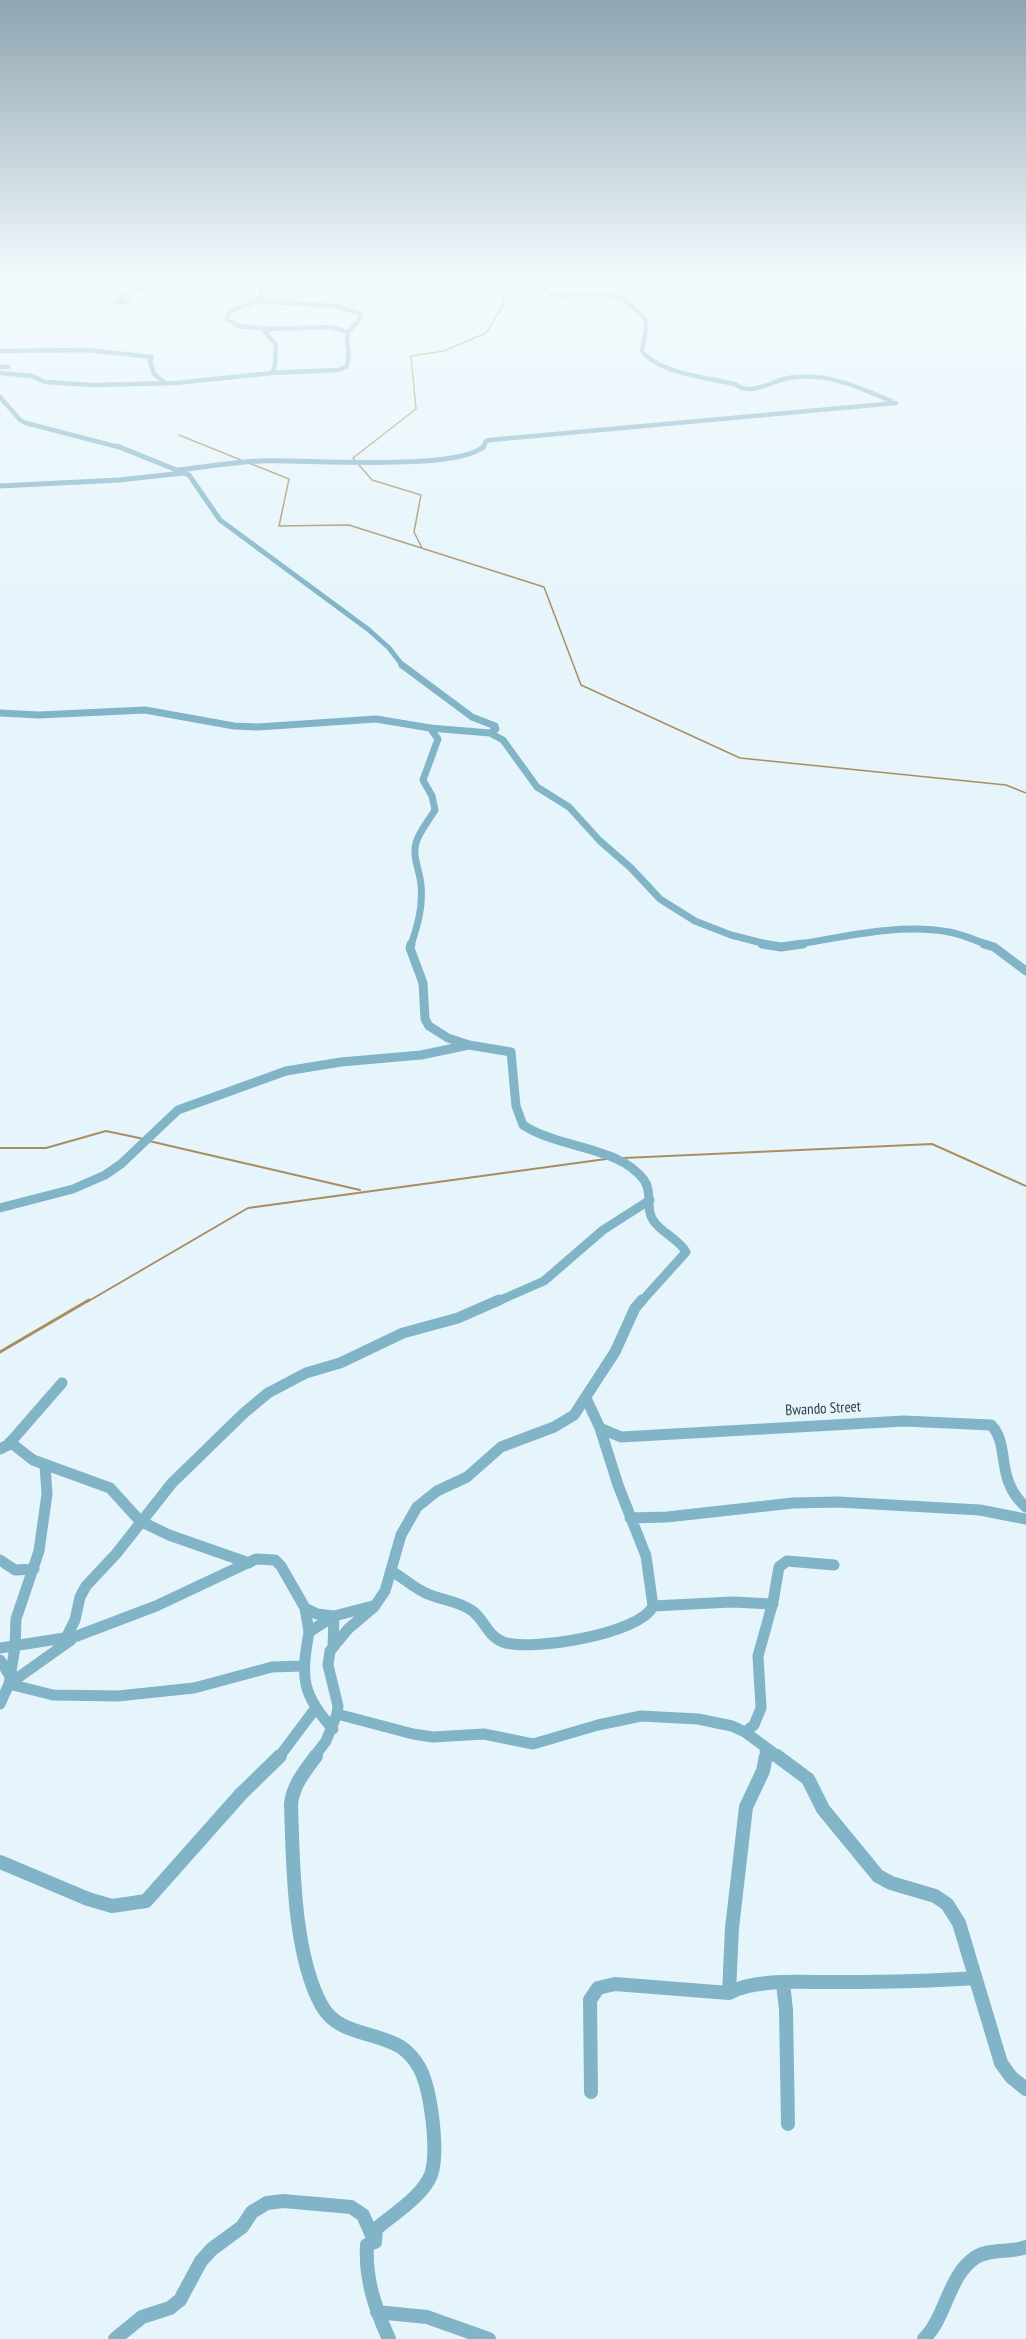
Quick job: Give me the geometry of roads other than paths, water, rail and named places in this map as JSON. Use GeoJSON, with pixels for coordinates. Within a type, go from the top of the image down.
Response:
{"type":"FeatureCollection","features":[{"type":"Feature","properties":{"kind":"street"},"geometry":{"type":"LineString","coordinates":[[0,486],[119,480],[261,461],[359,464],[418,462],[479,451],[484,447],[486,441],[490,440],[896,403],[850,385]]}},
{"type":"Feature","properties":{"kind":"street"},"geometry":{"type":"LineString","coordinates":[[0,397],[20,420],[26,423],[120,447],[189,475],[220,520],[369,630],[389,648],[402,664],[443,696],[472,717],[495,726],[496,729],[490,733]]}},
{"type":"Feature","properties":{"kind":"street"},"geometry":{"type":"LineString","coordinates":[[0,713],[39,716],[110,710],[145,710],[234,726],[283,726],[336,720],[376,719],[430,728],[490,733],[502,740],[537,787],[569,807],[600,841],[631,868],[660,899],[695,921],[731,935],[781,947],[885,931],[920,929],[951,932],[994,947],[1026,971]]}},
{"type":"Feature","properties":{"kind":"street"},"geometry":{"type":"LineString","coordinates":[[430,728],[438,739],[438,745],[430,759],[423,780],[432,796],[435,810],[416,842],[415,858],[421,883],[422,905],[421,916],[410,948],[423,983],[423,1008],[429,1026],[448,1038],[469,1046]]}},
{"type":"Feature","properties":{"kind":"street"},"geometry":{"type":"LineString","coordinates":[[0,1208],[73,1189],[97,1178],[121,1164],[178,1110],[286,1071],[354,1060],[421,1055],[469,1046],[503,1049],[511,1052],[516,1106],[523,1125],[536,1134],[584,1146],[620,1160],[644,1179],[649,1187],[651,1216],[654,1222],[686,1252],[635,1308],[615,1353],[607,1362],[581,1407],[567,1420],[501,1447],[467,1477],[425,1499],[412,1514],[401,1534],[393,1572],[386,1591],[333,1646]]}},
{"type":"Feature","properties":{"kind":"street"},"geometry":{"type":"LineString","coordinates":[[10,1680],[71,1637],[83,1590],[116,1554],[140,1521],[182,1473],[268,1393],[306,1374],[366,1352],[403,1333],[458,1318],[544,1281],[603,1230],[650,1200]]}},
{"type":"Feature","properties":{"kind":"street"},"geometry":{"type":"LineString","coordinates":[[0,1449],[10,1442],[62,1383]]}},
{"type":"Feature","properties":{"kind":"street"},"geometry":{"type":"LineString","coordinates":[[393,1572],[423,1593],[471,1610],[479,1616],[488,1633],[500,1641],[511,1644],[572,1642],[619,1629],[650,1613],[653,1606],[646,1556],[630,1518],[600,1428],[586,1398]]}},
{"type":"Feature","properties":{"kind":"street","name":"Bwando Street"},"geometry":{"type":"LineString","coordinates":[[600,1428],[611,1434],[633,1437],[904,1421],[991,1425],[998,1436],[1005,1476],[1013,1493],[1026,1507]]}},
{"type":"Feature","properties":{"kind":"street"},"geometry":{"type":"LineString","coordinates":[[10,1442],[33,1460],[110,1488],[140,1521],[169,1535],[249,1563]]}},
{"type":"Feature","properties":{"kind":"street"},"geometry":{"type":"LineString","coordinates":[[0,1704],[10,1680],[16,1619],[34,1569],[46,1500],[45,1465]]}},
{"type":"Feature","properties":{"kind":"street"},"geometry":{"type":"LineString","coordinates":[[630,1518],[667,1517],[781,1504],[838,1502],[981,1510],[1026,1519]]}},
{"type":"Feature","properties":{"kind":"street"},"geometry":{"type":"LineString","coordinates":[[0,1648],[71,1637],[156,1606],[256,1559],[274,1560],[281,1566],[305,1608],[309,1632],[303,1666],[315,1709],[333,1729]]}},
{"type":"Feature","properties":{"kind":"street"},"geometry":{"type":"LineString","coordinates":[[0,1560],[15,1570],[34,1569]]}},
{"type":"Feature","properties":{"kind":"street"},"geometry":{"type":"LineString","coordinates":[[745,1732],[759,1721],[762,1706],[758,1658],[773,1604],[778,1569],[782,1563],[834,1565]]}},
{"type":"Feature","properties":{"kind":"street"},"geometry":{"type":"LineString","coordinates":[[653,1606],[732,1602],[773,1604]]}},
{"type":"Feature","properties":{"kind":"street"},"geometry":{"type":"LineString","coordinates":[[309,1632],[334,1616],[375,1605]]}},
{"type":"Feature","properties":{"kind":"street"},"geometry":{"type":"LineString","coordinates":[[305,1608],[317,1614],[334,1616]]}},
{"type":"Feature","properties":{"kind":"street"},"geometry":{"type":"LineString","coordinates":[[334,1616],[333,1646],[328,1665],[338,1706],[337,1714],[333,1729],[298,1781],[292,1793],[291,1804],[297,1895],[309,1968],[321,2005],[330,2018],[345,2028],[401,2048],[415,2061],[421,2071],[433,2142],[430,2175],[423,2186],[376,2229],[375,2242]]}},
{"type":"Feature","properties":{"kind":"street"},"geometry":{"type":"LineString","coordinates":[[0,1660],[10,1680],[53,1695],[118,1696],[194,1688],[272,1667],[303,1666]]}},
{"type":"Feature","properties":{"kind":"street"},"geometry":{"type":"LineString","coordinates":[[0,1863],[88,1899],[112,1906],[146,1901],[241,1794],[279,1757],[315,1709]]}},
{"type":"Feature","properties":{"kind":"street"},"geometry":{"type":"LineString","coordinates":[[337,1714],[413,1734],[433,1737],[484,1734],[533,1744],[598,1725],[641,1716],[698,1719],[732,1726],[745,1732],[808,1779],[828,1815],[878,1876],[891,1883],[935,1896],[947,1904],[959,1923],[1001,2063],[1011,2077],[1026,2089]]}},
{"type":"Feature","properties":{"kind":"street"},"geometry":{"type":"LineString","coordinates":[[729,1993],[732,1928],[746,1808],[749,1794],[767,1765],[765,1749]]}},
{"type":"Feature","properties":{"kind":"street"},"geometry":{"type":"LineString","coordinates":[[591,2092],[588,2015],[590,2000],[598,1988],[615,1984],[729,1993],[738,1988],[783,1983],[975,1978]]}},
{"type":"Feature","properties":{"kind":"street"},"geometry":{"type":"LineString","coordinates":[[783,1983],[786,2010],[788,2124]]}},
{"type":"Feature","properties":{"kind":"street"},"geometry":{"type":"LineString","coordinates":[[115,2339],[142,2317],[170,2308],[180,2300],[201,2261],[212,2249],[242,2227],[252,2212],[267,2203],[283,2201],[351,2207],[363,2215],[375,2242]]}},
{"type":"Feature","properties":{"kind":"street"},"geometry":{"type":"LineString","coordinates":[[375,2242],[367,2245],[365,2264],[367,2283],[389,2339]]}},
{"type":"Feature","properties":{"kind":"street"},"geometry":{"type":"LineString","coordinates":[[924,2339],[936,2327],[953,2285],[968,2262],[979,2254],[1009,2253],[1026,2247]]}},
{"type":"Feature","properties":{"kind":"street"},"geometry":{"type":"LineString","coordinates":[[377,2312],[427,2317],[489,2339]]}},
{"type":"Feature","properties":{"kind":"waterway"},"geometry":{"type":"LineString","coordinates":[[414,385],[416,409],[353,458],[372,480],[421,495],[414,532],[422,548]]}},
{"type":"Feature","properties":{"kind":"waterway"},"geometry":{"type":"LineString","coordinates":[[179,435],[241,460]]}},
{"type":"Feature","properties":{"kind":"waterway"},"geometry":{"type":"LineString","coordinates":[[249,463],[289,479],[279,526],[349,525],[544,587],[581,685],[740,758],[1006,785],[1026,793]]}},
{"type":"Feature","properties":{"kind":"waterway"},"geometry":{"type":"LineString","coordinates":[[0,1148],[46,1148],[106,1131],[144,1139]]}},
{"type":"Feature","properties":{"kind":"waterway"},"geometry":{"type":"LineString","coordinates":[[149,1141],[360,1190]]}},
{"type":"Feature","properties":{"kind":"waterway"},"geometry":{"type":"LineString","coordinates":[[624,1158],[932,1144],[1026,1186]]}},
{"type":"Feature","properties":{"kind":"waterway"},"geometry":{"type":"LineString","coordinates":[[87,1302],[248,1208],[606,1159]]}},
{"type":"Feature","properties":{"kind":"waterway"},"geometry":{"type":"LineString","coordinates":[[0,1352],[89,1300]]}}]}
